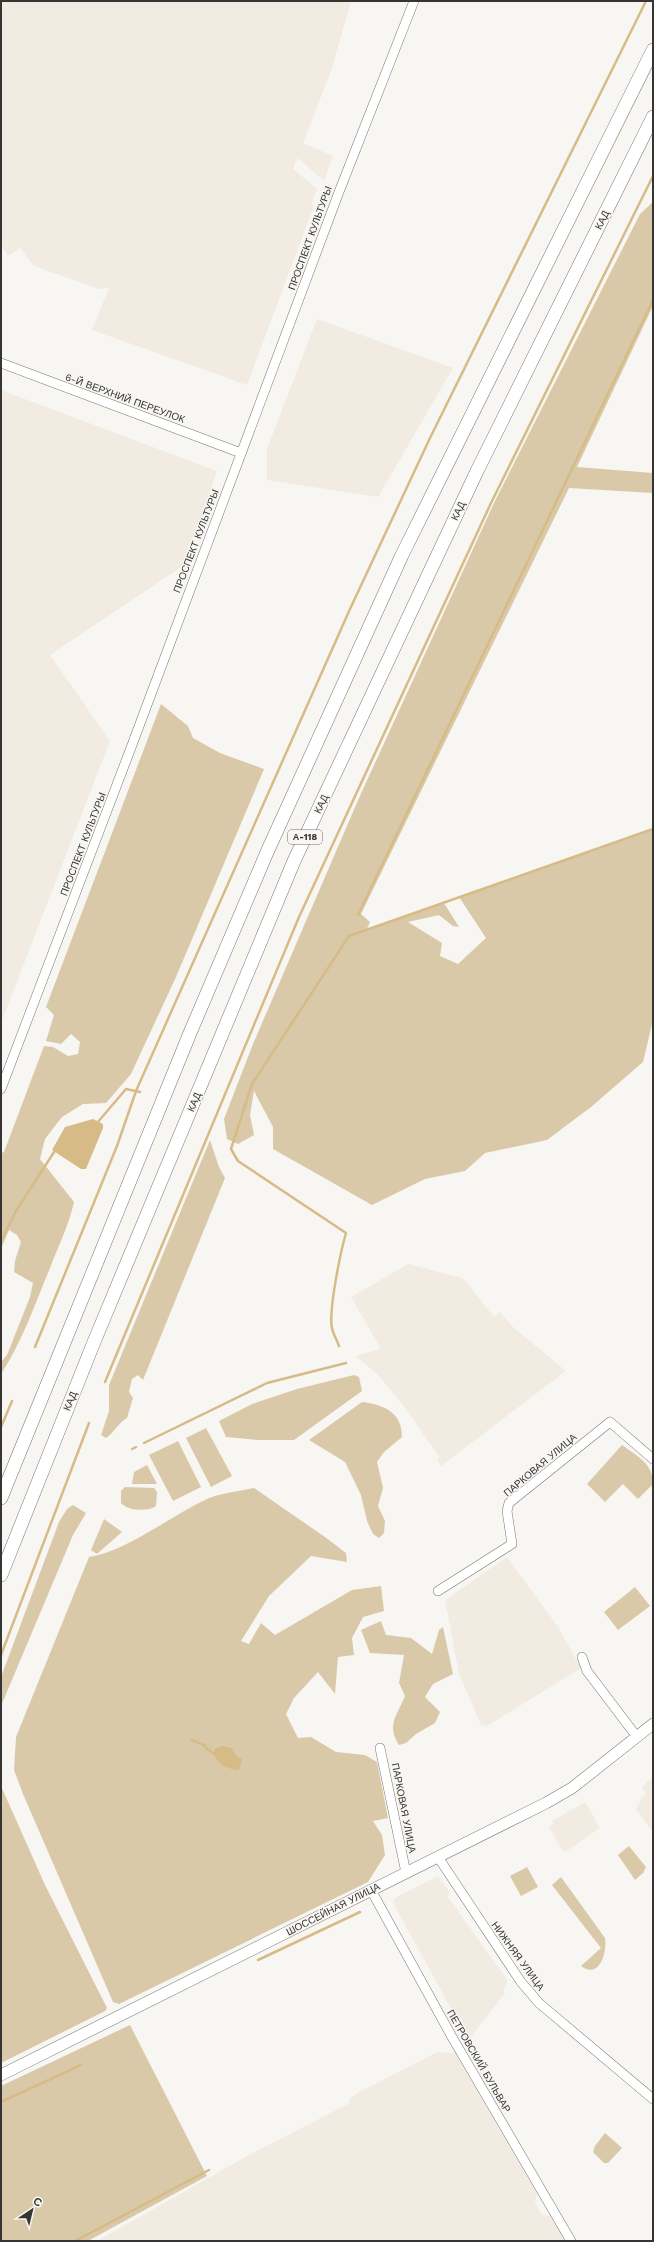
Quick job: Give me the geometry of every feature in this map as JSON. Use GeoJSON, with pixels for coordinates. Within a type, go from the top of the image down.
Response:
{"type":"FeatureCollection","features":[{"type":"Feature","properties":{"kind":"highway","name":"А-118"},"geometry":{"type":"LineString","coordinates":[[1,1498],[190,1032],[272,843],[402,555],[653,50]]}},
{"type":"Feature","properties":{"kind":"highway","name":"КАД"},"geometry":{"type":"LineString","coordinates":[[1,1575],[94,1342],[294,862],[477,471],[653,117]]}},
{"type":"Feature","properties":{"kind":"main road","name":"ШОССЕЙНАЯ УЛИЦА"},"geometry":{"type":"LineString","coordinates":[[1,2075],[371,1890],[533,1811],[572,1788],[653,1724]]}},
{"type":"Feature","properties":{"kind":"street","name":"ПРОСПЕКТ КУЛЬТУРЫ"},"geometry":{"type":"LineString","coordinates":[[1,1089],[338,192],[414,1]]}},
{"type":"Feature","properties":{"kind":"street","name":"6-Й ВЕРХНИЙ ПЕРЕУЛОК"},"geometry":{"type":"LineString","coordinates":[[1,363],[241,453]]}},
{"type":"Feature","properties":{"kind":"street","name":"ПАРКОВАЯ УЛИЦА"},"geometry":{"type":"LineString","coordinates":[[438,1591],[512,1544],[507,1511],[509,1503],[610,1422],[653,1459]]}},
{"type":"Feature","properties":{"kind":"street"},"geometry":{"type":"LineString","coordinates":[[582,1656],[587,1671],[638,1737]]}},
{"type":"Feature","properties":{"kind":"street","name":"ПАРКОВАЯ УЛИЦА"},"geometry":{"type":"LineString","coordinates":[[380,1748],[406,1873]]}},
{"type":"Feature","properties":{"kind":"street","name":"НИЖНЯЯ УЛИЦА"},"geometry":{"type":"LineString","coordinates":[[438,1857],[521,1982],[539,2003],[653,2099]]}},
{"type":"Feature","properties":{"kind":"street","name":"ПЕТРОВСКИЙ БУЛЬВАР"},"geometry":{"type":"LineString","coordinates":[[371,1890],[452,2037],[571,2241]]}},
{"type":"Feature","properties":{"kind":"shaded area"},"geometry":{"type":"Polygon","coordinates":[[[1,1],[351,1],[331,71],[303,143],[333,156],[324,181],[298,158],[295,163],[293,169],[317,189],[311,205],[314,206],[247,385],[92,330],[109,288],[99,289],[34,266],[20,248],[8,256],[1,245],[1,1]]]}},
{"type":"Feature","properties":{"kind":"shaded area"},"geometry":{"type":"Polygon","coordinates":[[[653,202],[653,306],[577,467],[653,473],[653,493],[569,488],[361,914],[370,922],[366,931],[444,903],[459,927],[453,926],[439,915],[408,922],[442,943],[440,956],[458,964],[486,938],[459,897],[653,830],[653,1020],[643,1062],[591,1107],[547,1140],[485,1153],[465,1171],[425,1179],[372,1205],[273,1149],[273,1127],[254,1091],[250,1115],[254,1135],[238,1144],[227,1139],[224,1119],[253,1044],[359,798],[494,503],[640,214],[653,202]]]}},
{"type":"Feature","properties":{"kind":"shaded area"},"geometry":{"type":"Polygon","coordinates":[[[317,319],[453,368],[378,497],[267,480],[267,449],[317,319]]]}},
{"type":"Feature","properties":{"kind":"shaded area"},"geometry":{"type":"Polygon","coordinates":[[[1,390],[217,471],[184,565],[50,655],[110,741],[1,1023],[1,390]]]}},
{"type":"Feature","properties":{"kind":"shaded area"},"geometry":{"type":"Polygon","coordinates":[[[161,704],[188,726],[193,738],[220,753],[264,769],[176,977],[131,1074],[106,1103],[83,1104],[62,1117],[45,1139],[40,1159],[74,1202],[66,1227],[28,1322],[9,1362],[1,1374],[1,1362],[7,1355],[30,1297],[33,1283],[14,1272],[15,1261],[21,1242],[17,1235],[9,1230],[1,1249],[1,1153],[4,1152],[44,1046],[53,1047],[68,1056],[78,1054],[80,1042],[71,1034],[61,1044],[46,1041],[54,1015],[46,1007],[161,704]]]}},
{"type":"Feature","properties":{"kind":"shaded area"},"geometry":{"type":"Polygon","coordinates":[[[93,1119],[103,1124],[103,1128],[86,1169],[81,1169],[52,1150],[65,1127],[93,1119]]]}},
{"type":"Feature","properties":{"kind":"shaded area"},"geometry":{"type":"Polygon","coordinates":[[[210,1140],[219,1167],[225,1178],[143,1380],[138,1375],[132,1379],[129,1392],[133,1398],[127,1418],[106,1438],[101,1435],[109,1411],[109,1385],[210,1140]]]}},
{"type":"Feature","properties":{"kind":"shaded area"},"geometry":{"type":"Polygon","coordinates":[[[408,1264],[463,1278],[494,1317],[500,1312],[514,1328],[566,1371],[441,1466],[437,1460],[440,1458],[406,1409],[379,1376],[356,1356],[381,1349],[351,1297],[408,1264]]]}},
{"type":"Feature","properties":{"kind":"shaded area"},"geometry":{"type":"Polygon","coordinates":[[[354,1375],[359,1377],[362,1391],[294,1440],[258,1440],[226,1437],[219,1421],[252,1404],[297,1389],[354,1375]]]}},
{"type":"Feature","properties":{"kind":"shaded area"},"geometry":{"type":"Polygon","coordinates":[[[362,1402],[377,1405],[390,1411],[399,1421],[401,1428],[402,1437],[384,1452],[377,1462],[383,1488],[378,1506],[385,1521],[384,1533],[379,1538],[373,1534],[367,1521],[361,1495],[345,1462],[309,1440],[362,1402]]]}},
{"type":"Feature","properties":{"kind":"shaded area"},"geometry":{"type":"Polygon","coordinates":[[[206,1428],[232,1476],[211,1487],[186,1438],[206,1428]]]}},
{"type":"Feature","properties":{"kind":"shaded area"},"geometry":{"type":"Polygon","coordinates":[[[178,1441],[201,1487],[173,1501],[149,1455],[178,1441]]]}},
{"type":"Feature","properties":{"kind":"shaded area"},"geometry":{"type":"Polygon","coordinates":[[[622,1445],[647,1465],[653,1484],[638,1499],[623,1484],[605,1502],[587,1484],[622,1445]]]}},
{"type":"Feature","properties":{"kind":"shaded area"},"geometry":{"type":"Polygon","coordinates":[[[147,1465],[157,1484],[132,1484],[134,1472],[147,1465]]]}},
{"type":"Feature","properties":{"kind":"shaded area"},"geometry":{"type":"Polygon","coordinates":[[[125,1487],[154,1488],[157,1492],[156,1506],[138,1510],[124,1506],[121,1503],[121,1491],[125,1487]]]}},
{"type":"Feature","properties":{"kind":"shaded area"},"geometry":{"type":"Polygon","coordinates":[[[254,1488],[346,1553],[347,1562],[311,1556],[269,1596],[241,1641],[249,1644],[261,1623],[275,1635],[352,1590],[381,1586],[384,1611],[363,1617],[352,1638],[354,1655],[338,1657],[335,1694],[318,1672],[294,1698],[286,1714],[298,1738],[311,1737],[336,1752],[365,1755],[377,1762],[388,1818],[373,1821],[382,1835],[385,1855],[368,1882],[119,2004],[113,2002],[23,1794],[14,1770],[16,1737],[89,1557],[103,1554],[118,1548],[209,1498],[225,1493],[254,1488]]]}},
{"type":"Feature","properties":{"kind":"shaded area"},"geometry":{"type":"Polygon","coordinates":[[[73,1505],[86,1513],[73,1535],[1,1706],[1,1677],[59,1522],[67,1509],[73,1505]]]}},
{"type":"Feature","properties":{"kind":"shaded area"},"geometry":{"type":"Polygon","coordinates":[[[104,1519],[122,1532],[97,1554],[91,1550],[104,1519]]]}},
{"type":"Feature","properties":{"kind":"shaded area"},"geometry":{"type":"Polygon","coordinates":[[[507,1557],[558,1627],[581,1668],[487,1726],[481,1725],[459,1673],[445,1600],[507,1557]]]}},
{"type":"Feature","properties":{"kind":"shaded area"},"geometry":{"type":"Polygon","coordinates":[[[635,1587],[650,1606],[618,1630],[604,1612],[635,1587]]]}},
{"type":"Feature","properties":{"kind":"shaded area"},"geometry":{"type":"Polygon","coordinates":[[[381,1621],[386,1635],[411,1638],[432,1654],[439,1630],[443,1627],[453,1674],[433,1684],[425,1697],[440,1712],[435,1723],[416,1734],[406,1743],[399,1745],[393,1732],[393,1726],[396,1715],[405,1696],[399,1683],[404,1655],[370,1653],[361,1630],[381,1621]]]}},
{"type":"Feature","properties":{"kind":"shaded area"},"geometry":{"type":"Polygon","coordinates":[[[223,1746],[232,1748],[236,1756],[242,1759],[239,1770],[230,1769],[217,1761],[213,1753],[216,1748],[223,1746]]]}},
{"type":"Feature","properties":{"kind":"shaded area"},"geometry":{"type":"Polygon","coordinates":[[[653,1777],[653,1832],[636,1809],[643,1796],[646,1794],[642,1787],[653,1777]]]}},
{"type":"Feature","properties":{"kind":"shaded area"},"geometry":{"type":"Polygon","coordinates":[[[1,1786],[45,1885],[107,2008],[105,2011],[1,2063],[1,1786]]]}},
{"type":"Feature","properties":{"kind":"shaded area"},"geometry":{"type":"Polygon","coordinates":[[[585,1802],[600,1828],[565,1852],[560,1847],[549,1827],[554,1824],[552,1821],[585,1802]]]}},
{"type":"Feature","properties":{"kind":"shaded area"},"geometry":{"type":"Polygon","coordinates":[[[629,1846],[646,1867],[643,1873],[635,1880],[618,1855],[629,1846]]]}},
{"type":"Feature","properties":{"kind":"shaded area"},"geometry":{"type":"Polygon","coordinates":[[[527,1867],[538,1887],[521,1896],[510,1876],[527,1867]]]}},
{"type":"Feature","properties":{"kind":"shaded area"},"geometry":{"type":"Polygon","coordinates":[[[438,1876],[450,1893],[447,1896],[508,1981],[503,1990],[505,1993],[471,2037],[465,2034],[393,1903],[395,1898],[438,1876]]]}},
{"type":"Feature","properties":{"kind":"shaded area"},"geometry":{"type":"Polygon","coordinates":[[[561,1877],[605,1938],[605,1950],[603,1957],[601,1962],[593,1970],[581,1966],[601,1948],[552,1885],[561,1877]]]}},
{"type":"Feature","properties":{"kind":"shaded area"},"geometry":{"type":"Polygon","coordinates":[[[130,2025],[207,2176],[88,2241],[1,2241],[1,2086],[130,2025]]]}},
{"type":"Feature","properties":{"kind":"shaded area"},"geometry":{"type":"Polygon","coordinates":[[[437,2052],[455,2053],[537,2194],[535,2202],[542,2215],[550,2216],[565,2241],[97,2241],[247,2156],[350,2103],[349,2100],[356,2094],[437,2052]]]}},
{"type":"Feature","properties":{"kind":"shaded area"},"geometry":{"type":"Polygon","coordinates":[[[605,2133],[622,2148],[608,2163],[604,2163],[593,2152],[595,2146],[605,2133]]]}},
{"type":"Feature","properties":{"kind":"waterway"},"geometry":{"type":"LineString","coordinates":[[35,1347],[117,1146],[136,1091],[350,609],[430,438],[646,1]]}},
{"type":"Feature","properties":{"kind":"waterway"},"geometry":{"type":"LineString","coordinates":[[105,1382],[299,917],[491,503],[653,176]]}},
{"type":"Feature","properties":{"kind":"waterway"},"geometry":{"type":"LineString","coordinates":[[358,915],[653,300]]}},
{"type":"Feature","properties":{"kind":"waterway"},"geometry":{"type":"LineString","coordinates":[[339,1346],[333,1332],[331,1320],[333,1295],[346,1233],[238,1161],[231,1149],[252,1084],[349,936],[653,829]]}},
{"type":"Feature","properties":{"kind":"waterway"},"geometry":{"type":"LineString","coordinates":[[97,1123],[126,1089],[140,1092]]}},
{"type":"Feature","properties":{"kind":"waterway"},"geometry":{"type":"LineString","coordinates":[[1,1241],[16,1211],[56,1149]]}},
{"type":"Feature","properties":{"kind":"waterway"},"geometry":{"type":"LineString","coordinates":[[144,1443],[267,1383],[346,1363]]}},
{"type":"Feature","properties":{"kind":"waterway"},"geometry":{"type":"LineString","coordinates":[[1,1427],[12,1401]]}},
{"type":"Feature","properties":{"kind":"waterway"},"geometry":{"type":"LineString","coordinates":[[1,1655],[89,1423]]}},
{"type":"Feature","properties":{"kind":"waterway"},"geometry":{"type":"LineString","coordinates":[[132,1449],[136,1447]]}},
{"type":"Feature","properties":{"kind":"waterway"},"geometry":{"type":"LineString","coordinates":[[192,1740],[204,1745],[213,1753]]}},
{"type":"Feature","properties":{"kind":"waterway"},"geometry":{"type":"LineString","coordinates":[[258,1960],[360,1912]]}},
{"type":"Feature","properties":{"kind":"waterway"},"geometry":{"type":"LineString","coordinates":[[1,2102],[81,2065]]}},
{"type":"Feature","properties":{"kind":"waterway"},"geometry":{"type":"LineString","coordinates":[[75,2241],[209,2170]]}}]}
